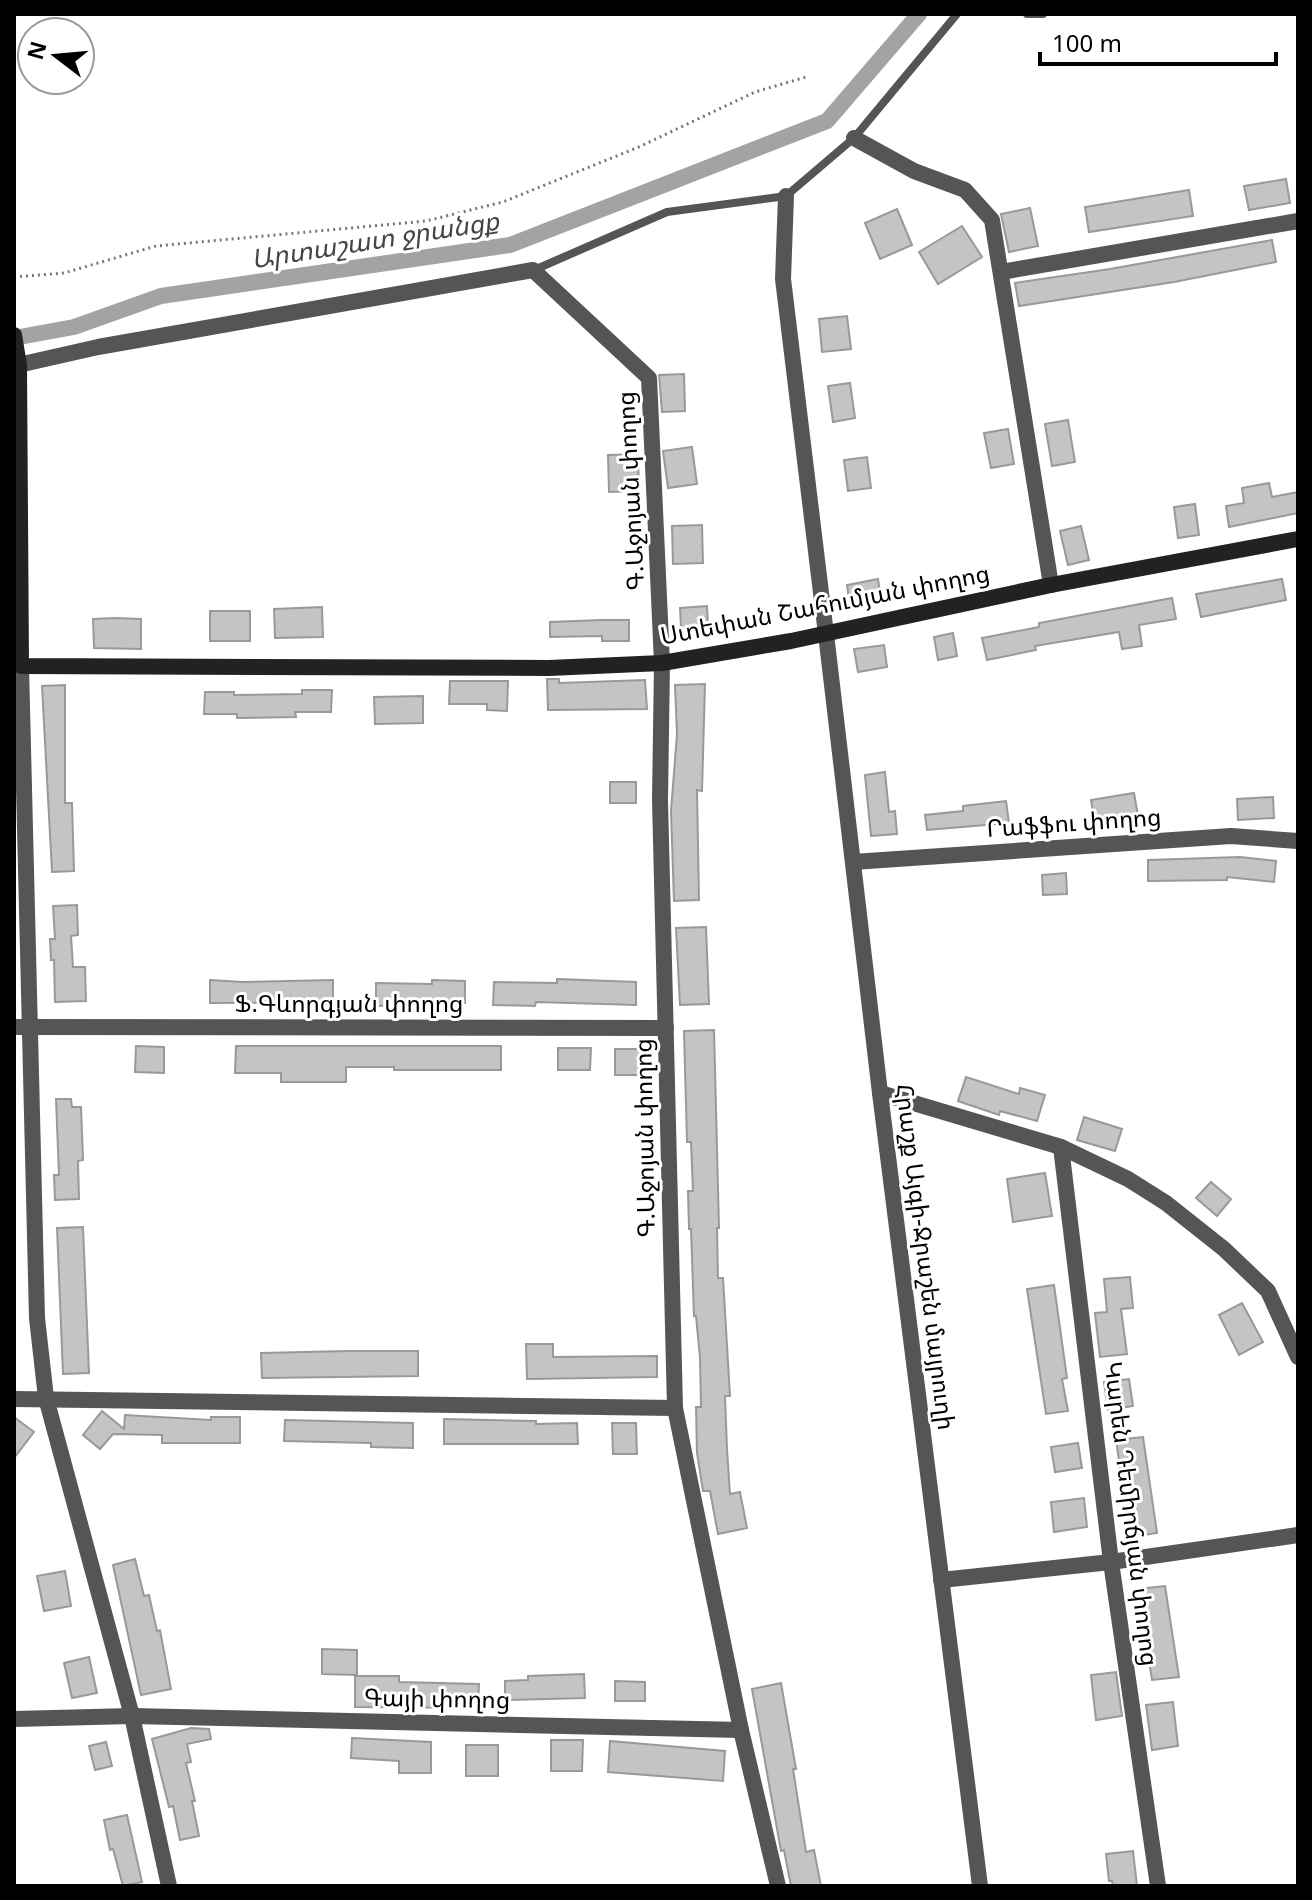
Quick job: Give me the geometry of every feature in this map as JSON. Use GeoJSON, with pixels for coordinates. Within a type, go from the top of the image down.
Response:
{"type":"FeatureCollection","features":[{"type":"Feature","properties":{"kind":"main road"},"geometry":{"type":"LineString","coordinates":[[14,335],[17,362],[21,666]]}},
{"type":"Feature","properties":{"kind":"main road","name":"Ստեփան Շահումյան փողոց"},"geometry":{"type":"LineString","coordinates":[[21,666],[549,668],[662,663],[791,641],[1051,585],[1298,539]]}},
{"type":"Feature","properties":{"kind":"street"},"geometry":{"type":"LineString","coordinates":[[854,138],[914,171],[965,190],[992,220],[1051,585]]}},
{"type":"Feature","properties":{"kind":"street","name":"Հրաշք Այգի-Ջրաշեն մայրուղի"},"geometry":{"type":"LineString","coordinates":[[786,196],[783,279],[880,1093],[980,1886]]}},
{"type":"Feature","properties":{"kind":"street"},"geometry":{"type":"LineString","coordinates":[[1001,272],[1298,221]]}},
{"type":"Feature","properties":{"kind":"street"},"geometry":{"type":"LineString","coordinates":[[17,362],[533,270]]}},
{"type":"Feature","properties":{"kind":"street","name":"Գ.Աջոյան փողոց"},"geometry":{"type":"LineString","coordinates":[[533,270],[649,378],[662,663],[660,800],[675,1408],[741,1730],[778,1886]]}},
{"type":"Feature","properties":{"kind":"street"},"geometry":{"type":"LineString","coordinates":[[21,666],[37,1318],[46,1398],[132,1716],[169,1886]]}},
{"type":"Feature","properties":{"kind":"street","name":"Րաֆֆու փողոց"},"geometry":{"type":"LineString","coordinates":[[853,862],[1231,836],[1298,841]]}},
{"type":"Feature","properties":{"kind":"street","name":"Ֆ.Գևորգյան փողոց"},"geometry":{"type":"LineString","coordinates":[[14,1027],[666,1028]]}},
{"type":"Feature","properties":{"kind":"street"},"geometry":{"type":"LineString","coordinates":[[880,1093],[1061,1147],[1128,1179],[1166,1203],[1224,1249],[1268,1291],[1298,1357]]}},
{"type":"Feature","properties":{"kind":"street","name":"Կարեն Դեմիրճյան փողոց"},"geometry":{"type":"LineString","coordinates":[[1061,1147],[1111,1562],[1158,1886]]}},
{"type":"Feature","properties":{"kind":"street"},"geometry":{"type":"LineString","coordinates":[[14,1399],[675,1408]]}},
{"type":"Feature","properties":{"kind":"street"},"geometry":{"type":"LineString","coordinates":[[941,1580],[1111,1562],[1298,1535]]}},
{"type":"Feature","properties":{"kind":"street","name":"Գայի փողոց"},"geometry":{"type":"LineString","coordinates":[[14,1719],[132,1716],[741,1730]]}},
{"type":"Feature","properties":{"kind":"lane"},"geometry":{"type":"LineString","coordinates":[[533,270],[667,212],[786,196],[854,138],[957,14]]}},
{"type":"Feature","properties":{"kind":"lane"},"geometry":{"type":"LineString","coordinates":[[1027,14],[1043,14]]}},
{"type":"Feature","properties":{"kind":"path"},"geometry":{"type":"LineString","coordinates":[[14,277],[64,273],[156,246],[426,221],[503,202],[641,146],[755,92],[806,77]]}},
{"type":"Feature","properties":{"kind":"building"},"geometry":{"type":"Polygon","coordinates":[[[1286,179],[1290,203],[1249,210],[1244,186],[1286,179]]]}},
{"type":"Feature","properties":{"kind":"building"},"geometry":{"type":"Polygon","coordinates":[[[1189,190],[1193,216],[1089,232],[1085,207],[1189,190]]]}},
{"type":"Feature","properties":{"kind":"building"},"geometry":{"type":"Polygon","coordinates":[[[1030,208],[1038,246],[1009,252],[1001,214],[1030,208]]]}},
{"type":"Feature","properties":{"kind":"building"},"geometry":{"type":"Polygon","coordinates":[[[897,209],[912,245],[880,259],[865,223],[897,209]]]}},
{"type":"Feature","properties":{"kind":"building"},"geometry":{"type":"Polygon","coordinates":[[[962,226],[982,257],[938,284],[919,252],[962,226]]]}},
{"type":"Feature","properties":{"kind":"building"},"geometry":{"type":"Polygon","coordinates":[[[1272,240],[1276,262],[1174,282],[1019,306],[1015,283],[1272,240]]]}},
{"type":"Feature","properties":{"kind":"building"},"geometry":{"type":"Polygon","coordinates":[[[847,316],[851,349],[822,352],[819,319],[847,316]]]}},
{"type":"Feature","properties":{"kind":"building"},"geometry":{"type":"Polygon","coordinates":[[[684,374],[685,411],[662,412],[659,375],[684,374]]]}},
{"type":"Feature","properties":{"kind":"building"},"geometry":{"type":"Polygon","coordinates":[[[850,383],[855,418],[833,422],[828,386],[850,383]]]}},
{"type":"Feature","properties":{"kind":"building"},"geometry":{"type":"Polygon","coordinates":[[[1068,420],[1075,462],[1052,466],[1045,424],[1068,420]]]}},
{"type":"Feature","properties":{"kind":"building"},"geometry":{"type":"Polygon","coordinates":[[[1008,429],[1014,464],[991,468],[984,433],[1008,429]]]}},
{"type":"Feature","properties":{"kind":"building"},"geometry":{"type":"Polygon","coordinates":[[[692,447],[697,484],[668,488],[663,451],[692,447]]]}},
{"type":"Feature","properties":{"kind":"building"},"geometry":{"type":"Polygon","coordinates":[[[638,454],[639,491],[609,492],[608,455],[638,454]]]}},
{"type":"Feature","properties":{"kind":"building"},"geometry":{"type":"Polygon","coordinates":[[[867,457],[871,488],[848,491],[844,460],[867,457]]]}},
{"type":"Feature","properties":{"kind":"building"},"geometry":{"type":"Polygon","coordinates":[[[1269,483],[1272,497],[1298,492],[1298,513],[1229,527],[1226,506],[1244,503],[1242,488],[1269,483]]]}},
{"type":"Feature","properties":{"kind":"building"},"geometry":{"type":"Polygon","coordinates":[[[1195,504],[1199,535],[1178,538],[1174,507],[1195,504]]]}},
{"type":"Feature","properties":{"kind":"building"},"geometry":{"type":"Polygon","coordinates":[[[702,525],[703,563],[673,564],[672,526],[702,525]]]}},
{"type":"Feature","properties":{"kind":"building"},"geometry":{"type":"Polygon","coordinates":[[[1081,526],[1089,560],[1068,565],[1060,531],[1081,526]]]}},
{"type":"Feature","properties":{"kind":"building"},"geometry":{"type":"Polygon","coordinates":[[[878,579],[881,600],[850,606],[847,585],[878,579]]]}},
{"type":"Feature","properties":{"kind":"building"},"geometry":{"type":"Polygon","coordinates":[[[1282,579],[1286,600],[1201,617],[1196,594],[1282,579]]]}},
{"type":"Feature","properties":{"kind":"building"},"geometry":{"type":"Polygon","coordinates":[[[1172,598],[1176,619],[1139,625],[1142,646],[1122,649],[1119,632],[1035,646],[1036,650],[987,660],[982,638],[1039,627],[1039,623],[1172,598]]]}},
{"type":"Feature","properties":{"kind":"building"},"geometry":{"type":"Polygon","coordinates":[[[707,606],[708,626],[681,628],[680,608],[707,606]]]}},
{"type":"Feature","properties":{"kind":"building"},"geometry":{"type":"Polygon","coordinates":[[[322,607],[323,637],[275,638],[274,609],[322,607]]]}},
{"type":"Feature","properties":{"kind":"building"},"geometry":{"type":"Polygon","coordinates":[[[210,611],[250,611],[250,641],[210,641],[210,611]]]}},
{"type":"Feature","properties":{"kind":"building"},"geometry":{"type":"Polygon","coordinates":[[[93,619],[141,619],[141,649],[94,648],[93,619]]]}},
{"type":"Feature","properties":{"kind":"building"},"geometry":{"type":"Polygon","coordinates":[[[629,620],[629,641],[602,641],[602,636],[550,637],[550,622],[629,620]]]}},
{"type":"Feature","properties":{"kind":"building"},"geometry":{"type":"Polygon","coordinates":[[[953,633],[957,656],[938,660],[934,637],[953,633]]]}},
{"type":"Feature","properties":{"kind":"building"},"geometry":{"type":"Polygon","coordinates":[[[884,645],[887,667],[858,672],[854,649],[884,645]]]}},
{"type":"Feature","properties":{"kind":"building"},"geometry":{"type":"Polygon","coordinates":[[[547,679],[559,679],[559,683],[645,680],[647,709],[548,710],[547,679]]]}},
{"type":"Feature","properties":{"kind":"building"},"geometry":{"type":"Polygon","coordinates":[[[450,681],[508,681],[507,711],[487,710],[487,704],[449,704],[450,681]]]}},
{"type":"Feature","properties":{"kind":"building"},"geometry":{"type":"Polygon","coordinates":[[[705,684],[702,791],[697,790],[699,900],[674,901],[671,811],[677,734],[675,685],[705,684]]]}},
{"type":"Feature","properties":{"kind":"building"},"geometry":{"type":"Polygon","coordinates":[[[65,685],[65,803],[72,803],[74,871],[52,872],[42,686],[65,685]]]}},
{"type":"Feature","properties":{"kind":"building"},"geometry":{"type":"Polygon","coordinates":[[[302,690],[332,690],[331,712],[295,712],[296,717],[237,718],[237,714],[204,714],[205,692],[234,692],[234,695],[302,694],[302,690]]]}},
{"type":"Feature","properties":{"kind":"building"},"geometry":{"type":"Polygon","coordinates":[[[423,696],[423,723],[375,724],[374,697],[423,696]]]}},
{"type":"Feature","properties":{"kind":"building"},"geometry":{"type":"Polygon","coordinates":[[[885,772],[889,812],[895,811],[897,834],[871,836],[865,775],[885,772]]]}},
{"type":"Feature","properties":{"kind":"building"},"geometry":{"type":"Polygon","coordinates":[[[610,782],[636,782],[636,803],[610,803],[610,782]]]}},
{"type":"Feature","properties":{"kind":"building"},"geometry":{"type":"Polygon","coordinates":[[[1134,793],[1139,822],[1096,829],[1091,800],[1134,793]]]}},
{"type":"Feature","properties":{"kind":"building"},"geometry":{"type":"Polygon","coordinates":[[[1273,797],[1274,818],[1238,820],[1237,799],[1273,797]]]}},
{"type":"Feature","properties":{"kind":"building"},"geometry":{"type":"Polygon","coordinates":[[[1006,801],[1009,823],[927,830],[925,815],[963,811],[963,806],[1006,801]]]}},
{"type":"Feature","properties":{"kind":"building"},"geometry":{"type":"Polygon","coordinates":[[[1240,857],[1276,861],[1274,882],[1227,877],[1227,880],[1148,881],[1148,860],[1240,857]]]}},
{"type":"Feature","properties":{"kind":"building"},"geometry":{"type":"Polygon","coordinates":[[[1066,873],[1067,894],[1043,895],[1042,875],[1066,873]]]}},
{"type":"Feature","properties":{"kind":"building"},"geometry":{"type":"Polygon","coordinates":[[[77,905],[78,935],[71,936],[73,967],[85,967],[86,1001],[55,1002],[50,939],[55,939],[53,906],[77,905]]]}},
{"type":"Feature","properties":{"kind":"building"},"geometry":{"type":"Polygon","coordinates":[[[706,927],[709,1004],[680,1005],[676,928],[706,927]]]}},
{"type":"Feature","properties":{"kind":"building"},"geometry":{"type":"Polygon","coordinates":[[[557,979],[636,982],[636,1005],[536,1002],[535,1006],[493,1005],[494,982],[557,983],[557,979]]]}},
{"type":"Feature","properties":{"kind":"building"},"geometry":{"type":"Polygon","coordinates":[[[210,980],[333,980],[333,1002],[210,1003],[210,980]]]}},
{"type":"Feature","properties":{"kind":"building"},"geometry":{"type":"Polygon","coordinates":[[[432,980],[465,981],[465,1003],[376,1006],[376,983],[432,984],[432,980]]]}},
{"type":"Feature","properties":{"kind":"building"},"geometry":{"type":"Polygon","coordinates":[[[714,1030],[718,1278],[723,1278],[730,1396],[725,1396],[727,1449],[730,1494],[740,1492],[747,1528],[718,1534],[710,1491],[703,1491],[697,1453],[696,1407],[701,1407],[700,1358],[694,1316],[689,1229],[688,1191],[693,1191],[691,1142],[687,1142],[684,1031],[714,1030]]]}},
{"type":"Feature","properties":{"kind":"building"},"geometry":{"type":"Polygon","coordinates":[[[136,1046],[164,1047],[164,1073],[135,1072],[136,1046]]]}},
{"type":"Feature","properties":{"kind":"building"},"geometry":{"type":"Polygon","coordinates":[[[236,1046],[501,1046],[501,1070],[346,1067],[346,1082],[281,1082],[281,1073],[235,1073],[236,1046]]]}},
{"type":"Feature","properties":{"kind":"building"},"geometry":{"type":"Polygon","coordinates":[[[558,1048],[591,1048],[590,1070],[558,1070],[558,1048]]]}},
{"type":"Feature","properties":{"kind":"building"},"geometry":{"type":"Polygon","coordinates":[[[615,1049],[644,1049],[645,1075],[615,1075],[615,1049]]]}},
{"type":"Feature","properties":{"kind":"building"},"geometry":{"type":"Polygon","coordinates":[[[966,1077],[1019,1094],[1020,1088],[1045,1095],[1037,1121],[1000,1111],[999,1115],[958,1101],[966,1077]]]}},
{"type":"Feature","properties":{"kind":"building"},"geometry":{"type":"Polygon","coordinates":[[[56,1099],[71,1099],[72,1107],[81,1107],[83,1160],[78,1161],[79,1199],[55,1200],[54,1175],[59,1175],[56,1099]]]}},
{"type":"Feature","properties":{"kind":"building"},"geometry":{"type":"Polygon","coordinates":[[[1084,1117],[1122,1129],[1115,1151],[1077,1140],[1084,1117]]]}},
{"type":"Feature","properties":{"kind":"building"},"geometry":{"type":"Polygon","coordinates":[[[1045,1173],[1052,1216],[1013,1222],[1007,1179],[1045,1173]]]}},
{"type":"Feature","properties":{"kind":"building"},"geometry":{"type":"Polygon","coordinates":[[[1211,1182],[1231,1199],[1217,1216],[1196,1198],[1211,1182]]]}},
{"type":"Feature","properties":{"kind":"building"},"geometry":{"type":"Polygon","coordinates":[[[83,1227],[89,1373],[63,1374],[57,1228],[83,1227]]]}},
{"type":"Feature","properties":{"kind":"building"},"geometry":{"type":"Polygon","coordinates":[[[1130,1277],[1133,1308],[1121,1309],[1127,1354],[1100,1357],[1095,1313],[1107,1312],[1104,1279],[1130,1277]]]}},
{"type":"Feature","properties":{"kind":"building"},"geometry":{"type":"Polygon","coordinates":[[[1054,1285],[1067,1378],[1062,1379],[1068,1411],[1046,1414],[1027,1289],[1054,1285]]]}},
{"type":"Feature","properties":{"kind":"building"},"geometry":{"type":"Polygon","coordinates":[[[1242,1303],[1263,1342],[1239,1355],[1219,1315],[1242,1303]]]}},
{"type":"Feature","properties":{"kind":"building"},"geometry":{"type":"Polygon","coordinates":[[[526,1344],[553,1344],[553,1357],[657,1356],[657,1377],[527,1379],[526,1344]]]}},
{"type":"Feature","properties":{"kind":"building"},"geometry":{"type":"Polygon","coordinates":[[[418,1351],[418,1376],[262,1378],[261,1353],[418,1351]]]}},
{"type":"Feature","properties":{"kind":"building"},"geometry":{"type":"Polygon","coordinates":[[[1129,1379],[1133,1406],[1108,1410],[1104,1382],[1129,1379]]]}},
{"type":"Feature","properties":{"kind":"building"},"geometry":{"type":"Polygon","coordinates":[[[102,1411],[124,1429],[125,1415],[211,1420],[211,1417],[240,1417],[240,1443],[162,1443],[162,1435],[113,1434],[100,1449],[83,1435],[102,1411]]]}},
{"type":"Feature","properties":{"kind":"building"},"geometry":{"type":"Polygon","coordinates":[[[14,1417],[34,1432],[14,1458],[14,1417]]]}},
{"type":"Feature","properties":{"kind":"building"},"geometry":{"type":"Polygon","coordinates":[[[444,1419],[577,1423],[578,1444],[444,1444],[444,1419]]]}},
{"type":"Feature","properties":{"kind":"building"},"geometry":{"type":"Polygon","coordinates":[[[285,1420],[413,1423],[413,1448],[371,1447],[371,1443],[284,1441],[285,1420]]]}},
{"type":"Feature","properties":{"kind":"building"},"geometry":{"type":"Polygon","coordinates":[[[612,1423],[636,1423],[637,1454],[613,1454],[612,1423]]]}},
{"type":"Feature","properties":{"kind":"building"},"geometry":{"type":"Polygon","coordinates":[[[1143,1437],[1157,1533],[1130,1537],[1116,1440],[1143,1437]]]}},
{"type":"Feature","properties":{"kind":"building"},"geometry":{"type":"Polygon","coordinates":[[[1078,1443],[1082,1468],[1055,1472],[1051,1447],[1078,1443]]]}},
{"type":"Feature","properties":{"kind":"building"},"geometry":{"type":"Polygon","coordinates":[[[1084,1498],[1087,1527],[1054,1532],[1051,1502],[1084,1498]]]}},
{"type":"Feature","properties":{"kind":"building"},"geometry":{"type":"Polygon","coordinates":[[[135,1559],[144,1596],[149,1595],[157,1631],[160,1630],[171,1689],[141,1695],[113,1565],[135,1559]]]}},
{"type":"Feature","properties":{"kind":"building"},"geometry":{"type":"Polygon","coordinates":[[[65,1571],[71,1606],[44,1611],[37,1576],[65,1571]]]}},
{"type":"Feature","properties":{"kind":"building"},"geometry":{"type":"Polygon","coordinates":[[[1165,1586],[1179,1677],[1152,1680],[1138,1589],[1165,1586]]]}},
{"type":"Feature","properties":{"kind":"building"},"geometry":{"type":"Polygon","coordinates":[[[322,1649],[357,1650],[357,1675],[322,1674],[322,1649]]]}},
{"type":"Feature","properties":{"kind":"building"},"geometry":{"type":"Polygon","coordinates":[[[89,1657],[97,1693],[72,1698],[64,1663],[89,1657]]]}},
{"type":"Feature","properties":{"kind":"building"},"geometry":{"type":"Polygon","coordinates":[[[1116,1672],[1122,1716],[1096,1720],[1091,1675],[1116,1672]]]}},
{"type":"Feature","properties":{"kind":"building"},"geometry":{"type":"Polygon","coordinates":[[[584,1674],[585,1698],[505,1700],[505,1681],[528,1680],[528,1676],[584,1674]]]}},
{"type":"Feature","properties":{"kind":"building"},"geometry":{"type":"Polygon","coordinates":[[[355,1676],[399,1676],[399,1682],[479,1684],[478,1708],[355,1707],[355,1676]]]}},
{"type":"Feature","properties":{"kind":"building"},"geometry":{"type":"Polygon","coordinates":[[[615,1681],[645,1682],[645,1701],[615,1701],[615,1681]]]}},
{"type":"Feature","properties":{"kind":"building"},"geometry":{"type":"Polygon","coordinates":[[[781,1683],[806,1852],[814,1850],[821,1886],[791,1886],[784,1850],[781,1851],[752,1689],[781,1683]]]}},
{"type":"Feature","properties":{"kind":"building"},"geometry":{"type":"Polygon","coordinates":[[[1173,1702],[1178,1746],[1152,1750],[1146,1705],[1173,1702]]]}},
{"type":"Feature","properties":{"kind":"building"},"geometry":{"type":"Polygon","coordinates":[[[191,1728],[209,1729],[211,1739],[187,1744],[191,1762],[186,1763],[199,1836],[180,1840],[152,1739],[191,1728]]]}},
{"type":"Feature","properties":{"kind":"building"},"geometry":{"type":"Polygon","coordinates":[[[352,1738],[431,1742],[431,1773],[399,1773],[399,1761],[351,1758],[352,1738]]]}},
{"type":"Feature","properties":{"kind":"building"},"geometry":{"type":"Polygon","coordinates":[[[551,1740],[583,1740],[582,1771],[551,1771],[551,1740]]]}},
{"type":"Feature","properties":{"kind":"building"},"geometry":{"type":"Polygon","coordinates":[[[610,1741],[725,1751],[723,1781],[608,1772],[610,1741]]]}},
{"type":"Feature","properties":{"kind":"building"},"geometry":{"type":"Polygon","coordinates":[[[106,1742],[112,1766],[95,1770],[89,1746],[106,1742]]]}},
{"type":"Feature","properties":{"kind":"building"},"geometry":{"type":"Polygon","coordinates":[[[466,1745],[498,1745],[498,1776],[466,1776],[466,1745]]]}},
{"type":"Feature","properties":{"kind":"building"},"geometry":{"type":"Polygon","coordinates":[[[127,1815],[142,1882],[123,1886],[113,1849],[110,1850],[104,1820],[127,1815]]]}},
{"type":"Feature","properties":{"kind":"building"},"geometry":{"type":"Polygon","coordinates":[[[1133,1851],[1137,1886],[1113,1886],[1109,1881],[1106,1854],[1133,1851]]]}},
{"type":"Feature","properties":{"kind":"waterway","name":"Արտաշատ ջրանցք"},"geometry":{"type":"LineString","coordinates":[[14,338],[74,327],[161,296],[510,245],[827,121],[919,14]]}}]}
